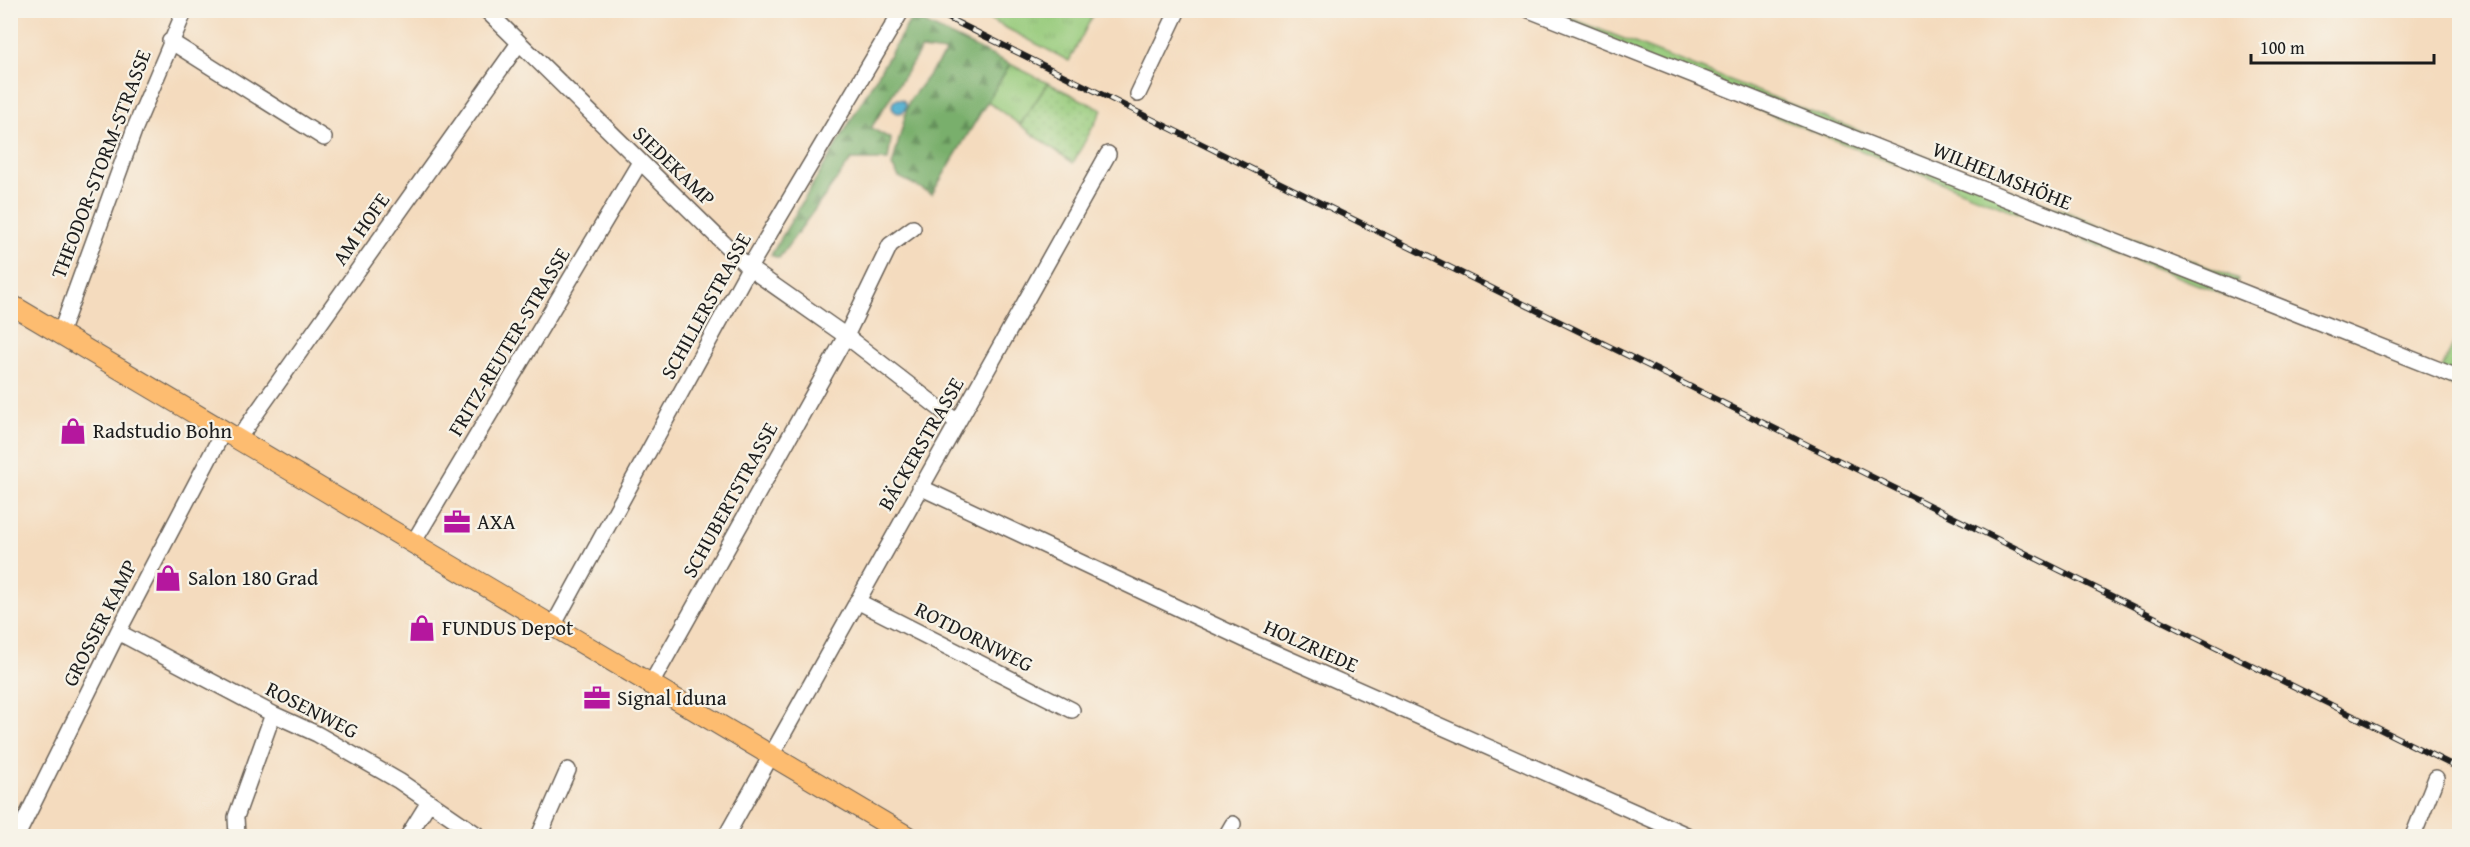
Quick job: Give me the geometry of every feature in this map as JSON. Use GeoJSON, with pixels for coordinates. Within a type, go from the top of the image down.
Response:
{"type":"FeatureCollection","features":[{"type":"Feature","properties":{"kind":"main road"},"geometry":{"type":"LineString","coordinates":[[10,304],[907,837]]}},
{"type":"Feature","properties":{"kind":"street","name":"THEODOR-STORM-STRASSE"},"geometry":{"type":"LineString","coordinates":[[60,334],[135,128],[185,10]]}},
{"type":"Feature","properties":{"kind":"street","name":"SIEDEKAMP"},"geometry":{"type":"LineString","coordinates":[[486,10],[748,271],[846,336],[957,422]]}},
{"type":"Feature","properties":{"kind":"street","name":"SCHILLERSTRASSE"},"geometry":{"type":"LineString","coordinates":[[553,626],[748,271],[902,10]]}},
{"type":"Feature","properties":{"kind":"street"},"geometry":{"type":"LineString","coordinates":[[1138,94],[1178,10]]}},
{"type":"Feature","properties":{"kind":"street","name":"WILHELMSHÖHE"},"geometry":{"type":"LineString","coordinates":[[1529,10],[2460,378]]}},
{"type":"Feature","properties":{"kind":"street"},"geometry":{"type":"LineString","coordinates":[[170,41],[324,138]]}},
{"type":"Feature","properties":{"kind":"street","name":"AM HOFE"},"geometry":{"type":"LineString","coordinates":[[231,435],[519,43]]}},
{"type":"Feature","properties":{"kind":"street","name":"BÄCKERSTRASSE"},"geometry":{"type":"LineString","coordinates":[[726,837],[1107,154]]}},
{"type":"Feature","properties":{"kind":"street","name":"FRITZ-REUTER-STRASSE"},"geometry":{"type":"LineString","coordinates":[[414,543],[640,162]]}},
{"type":"Feature","properties":{"kind":"street"},"geometry":{"type":"LineString","coordinates":[[846,336],[890,245],[913,228]]}},
{"type":"Feature","properties":{"kind":"street","name":"SCHUBERTSTRASSE"},"geometry":{"type":"LineString","coordinates":[[651,684],[846,336]]}},
{"type":"Feature","properties":{"kind":"street","name":"GROSSER KAMP"},"geometry":{"type":"LineString","coordinates":[[17,837],[118,632],[231,435]]}},
{"type":"Feature","properties":{"kind":"street","name":"HOLZRIEDE"},"geometry":{"type":"LineString","coordinates":[[920,487],[1248,641],[1689,837]]}},
{"type":"Feature","properties":{"kind":"street","name":"ROTDORNWEG"},"geometry":{"type":"LineString","coordinates":[[857,601],[1072,710]]}},
{"type":"Feature","properties":{"kind":"street","name":"ROSENWEG"},"geometry":{"type":"LineString","coordinates":[[118,632],[273,714],[317,734],[429,802],[479,837]]}},
{"type":"Feature","properties":{"kind":"street"},"geometry":{"type":"LineString","coordinates":[[237,837],[236,817],[273,714]]}},
{"type":"Feature","properties":{"kind":"street"},"geometry":{"type":"LineString","coordinates":[[539,837],[568,770]]}},
{"type":"Feature","properties":{"kind":"street"},"geometry":{"type":"LineString","coordinates":[[2414,837],[2436,778]]}},
{"type":"Feature","properties":{"kind":"street"},"geometry":{"type":"LineString","coordinates":[[408,837],[429,802]]}},
{"type":"Feature","properties":{"kind":"green space"},"geometry":{"type":"Polygon","coordinates":[[[1095,10],[1069,61],[974,11],[1095,10]]]}},
{"type":"Feature","properties":{"kind":"green space"},"geometry":{"type":"Polygon","coordinates":[[[912,17],[1010,64],[932,194],[899,177],[892,166],[909,101],[946,52],[921,49],[871,128],[891,139],[888,160],[851,160],[779,258],[771,255],[912,17]]]}},
{"type":"Feature","properties":{"kind":"green space"},"geometry":{"type":"Polygon","coordinates":[[[1568,17],[2238,279],[2231,298],[1561,31],[1568,17]]]}},
{"type":"Feature","properties":{"kind":"green space"},"geometry":{"type":"Polygon","coordinates":[[[1010,64],[1048,83],[1020,125],[987,101],[1010,64]]]}},
{"type":"Feature","properties":{"kind":"green space"},"geometry":{"type":"Polygon","coordinates":[[[1048,83],[1102,110],[1073,163],[1020,125],[1048,83]]]}},
{"type":"Feature","properties":{"kind":"green space"},"geometry":{"type":"Polygon","coordinates":[[[2459,332],[2459,388],[2437,379],[2459,332]]]}},
{"type":"Feature","properties":{"kind":"water"},"geometry":{"type":"Polygon","coordinates":[[[899,99],[904,101],[906,106],[904,111],[899,113],[894,111],[892,106],[894,101],[899,99]]]}},
{"type":"Feature","properties":{"kind":"railway"},"geometry":{"type":"LineString","coordinates":[[932,10],[2460,769]]}},
{"type":"Feature","properties":{"kind":"place","name":"Radstudio Bohn"},"geometry":{"type":"Point","coordinates":[73,431]}},
{"type":"Feature","properties":{"kind":"place","name":"AXA"},"geometry":{"type":"Point","coordinates":[457,522]}},
{"type":"Feature","properties":{"kind":"place","name":"Salon 180 Grad"},"geometry":{"type":"Point","coordinates":[168,578]}},
{"type":"Feature","properties":{"kind":"place","name":"FUNDUS Depot"},"geometry":{"type":"Point","coordinates":[422,628]}},
{"type":"Feature","properties":{"kind":"place","name":"Signal Iduna"},"geometry":{"type":"Point","coordinates":[597,698]}}]}
